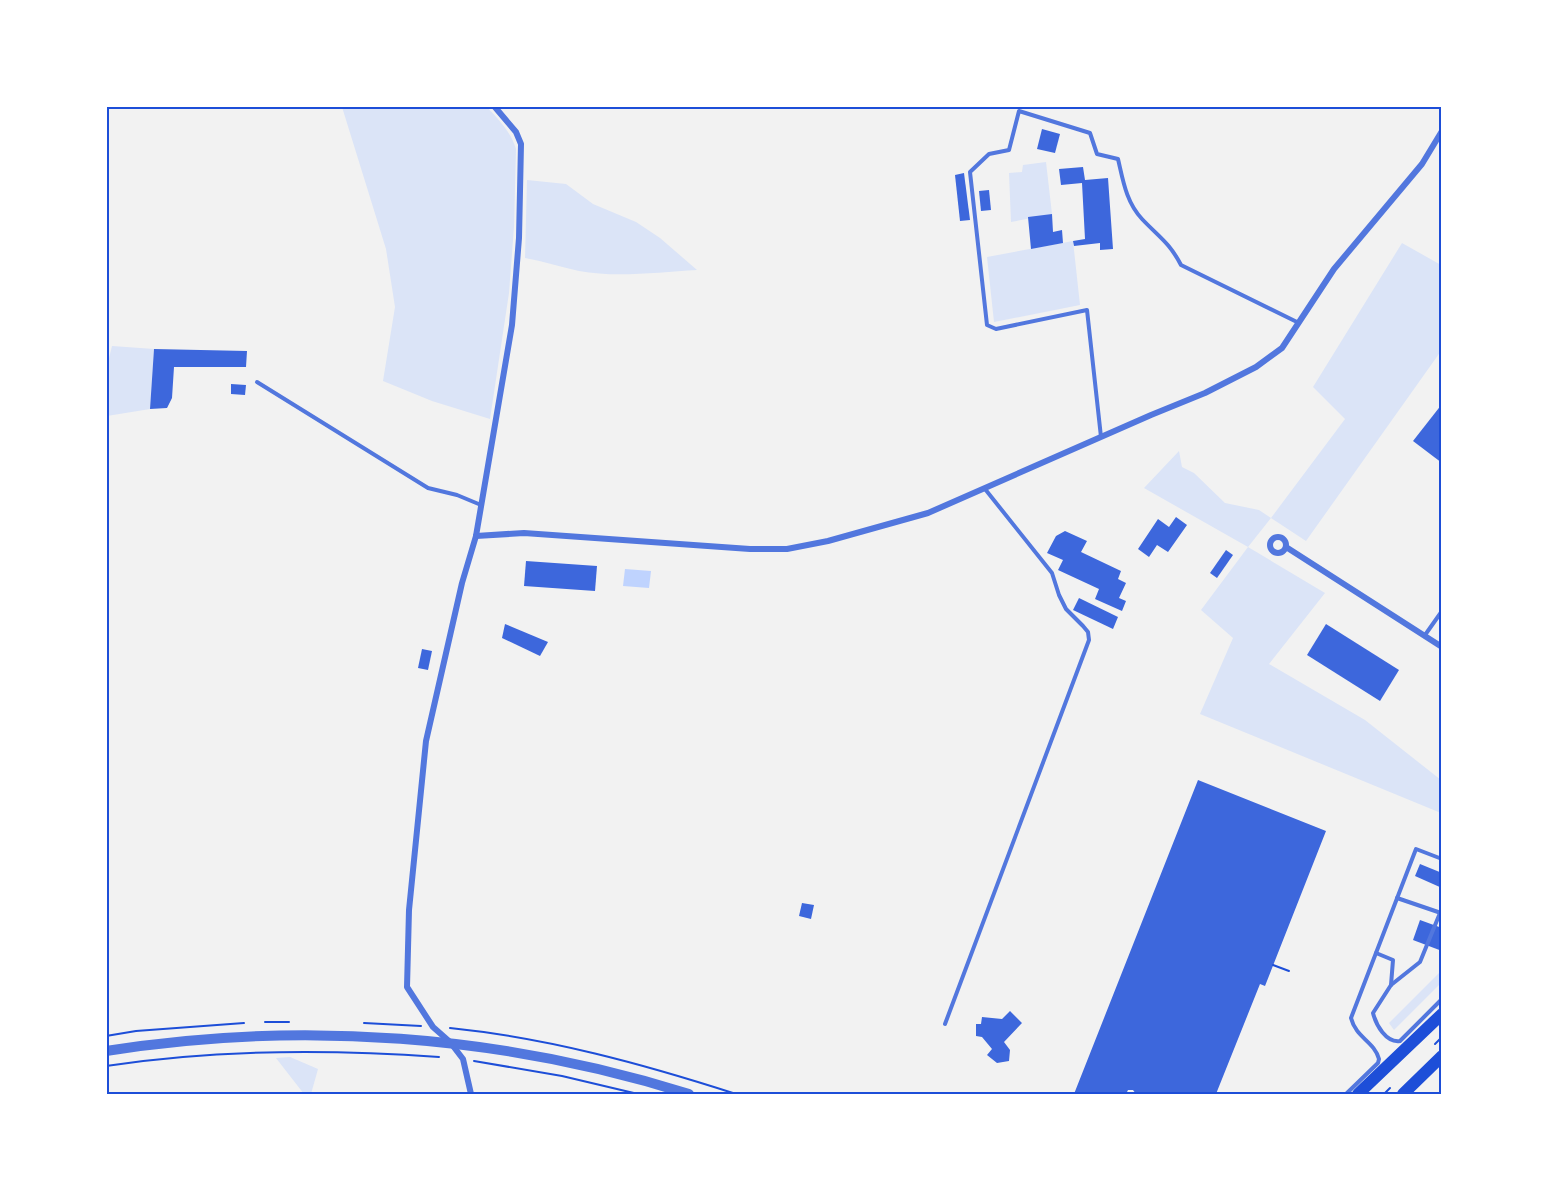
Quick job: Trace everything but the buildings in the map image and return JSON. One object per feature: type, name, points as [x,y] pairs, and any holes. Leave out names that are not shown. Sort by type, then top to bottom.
[{"type":"main road","points":[[1358,1095],[1442,1014]]},
{"type":"main road","points":[[1403,1095],[1442,1056]]},
{"type":"street","points":[[471,1095],[463,1059],[450,1042],[433,1027],[407,987],[409,910],[426,741],[462,583],[476,537],[512,325],[519,248],[522,158],[516,132],[494,106]]},
{"type":"street","points":[[476,537],[524,533],[750,549],[787,549],[828,541],[928,513],[1205,393],[1256,367],[1282,348],[1334,269],[1422,164],[1442,131]]},
{"type":"street","points":[[1286,547],[1442,646]]},
{"type":"street","points":[[106,1051],[181,1042],[276,1036],[450,1042],[565,1061],[632,1077],[689,1095]]},
{"type":"lane","points":[[1101,438],[1087,310],[996,329],[987,325],[970,172],[989,154],[1009,150],[1019,111],[1090,133],[1097,154],[1118,159],[1125,193],[1140,218],[1171,247],[1181,265],[1299,323]]},
{"type":"lane","points":[[257,382],[428,488],[457,495],[482,505]]},
{"type":"lane","points":[[945,1024],[1089,640],[1088,632],[1066,609],[1052,573],[985,488]]},
{"type":"lane","points":[[1425,634],[1442,611]]},
{"type":"lane","points":[[1346,1095],[1378,1063],[1379,1059],[1375,1049],[1353,1028],[1351,1018],[1416,849],[1442,859]]},
{"type":"lane","points":[[1397,898],[1441,913],[1420,962],[1391,985],[1373,1013],[1386,1037],[1395,1042],[1400,1041],[1442,999]]},
{"type":"lane","points":[[1376,953],[1393,960],[1391,985]]},
{"type":"path","points":[[1273,965],[1289,971]]},
{"type":"path","points":[[106,1066],[193,1056],[276,1051],[382,1053],[463,1059],[562,1076],[638,1095]]},
{"type":"shaded area","points":[[342,107],[487,107],[504,126],[514,143],[516,149],[514,227],[509,293],[490,419],[432,401],[383,381],[395,307],[386,249]]},
{"type":"shaded area","points":[[1046,162],[1052,214],[1011,222],[1009,173],[1022,172],[1023,165]]},
{"type":"shaded area","points":[[527,180],[566,184],[593,204],[636,222],[660,238],[697,270],[638,274],[593,273],[525,258]]},
{"type":"shaded area","points":[[1073,241],[1080,305],[994,322],[987,257]]},
{"type":"shaded area","points":[[1402,243],[1441,265],[1441,351],[1306,541],[1271,518],[1345,419],[1313,387]]},
{"type":"shaded area","points":[[112,346],[154,349],[150,409],[107,416],[107,366]]},
{"type":"shaded area","points":[[1179,451],[1182,467],[1194,473],[1225,503],[1259,510],[1271,518],[1248,547],[1144,488]]},
{"type":"shaded area","points":[[1248,547],[1325,593],[1269,664],[1365,720],[1441,780],[1441,813],[1200,714],[1233,638],[1201,610]]},
{"type":"shaded area","points":[[1441,971],[1441,983],[1394,1030],[1389,1023]]},
{"type":"shaded area","points":[[290,1057],[318,1069],[311,1094],[304,1094],[276,1058]]},
{"type":"water","points":[[625,569],[651,571],[649,588],[623,586]]}]
